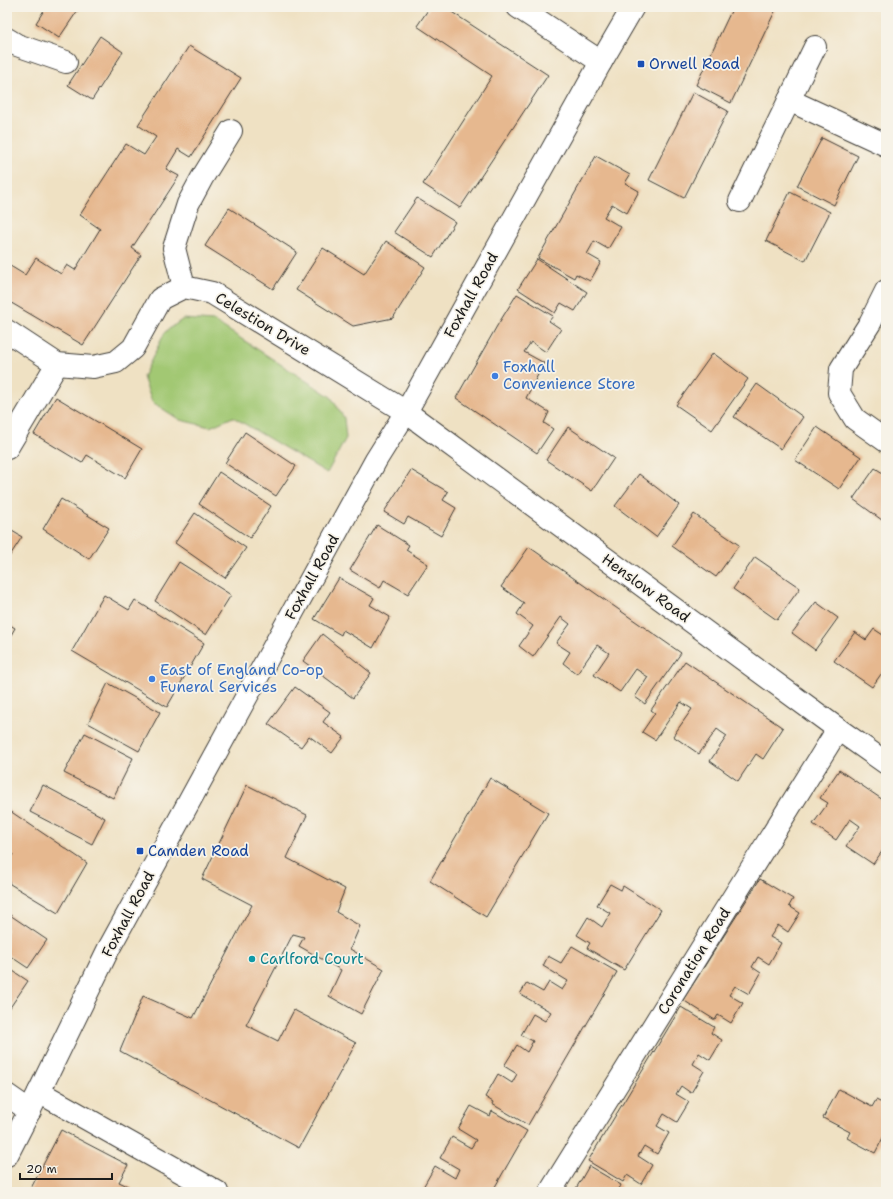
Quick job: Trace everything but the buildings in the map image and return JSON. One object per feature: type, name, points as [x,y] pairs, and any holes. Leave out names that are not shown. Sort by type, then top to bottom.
[{"type":"street","points":[[518,7],[601,62]]},
{"type":"street","name":"Foxhall Road","points":[[7,1155],[35,1101],[108,950],[376,460],[406,412],[633,7]]},
{"type":"street","points":[[7,39],[18,45],[66,62]]},
{"type":"street","points":[[740,201],[815,47]]},
{"type":"street","points":[[789,100],[886,144]]},
{"type":"street","points":[[7,331],[57,364],[92,367],[116,362],[133,348],[160,300],[184,287],[174,248],[188,204],[231,131]]},
{"type":"street","name":"Celestion Drive","points":[[184,287],[212,293],[406,412]]},
{"type":"street","points":[[886,291],[870,323],[840,369],[839,393],[855,419],[886,441]]},
{"type":"street","points":[[7,448],[57,364]]},
{"type":"street","name":"Henslow Road","points":[[406,412],[886,763]]},
{"type":"street","name":"Coronation Road","points":[[550,1192],[838,729]]},
{"type":"street","points":[[7,1095],[35,1101],[217,1192]]},
{"type":"green space","points":[[183,319],[214,321],[331,397],[344,418],[346,438],[327,473],[233,417],[210,427],[180,420],[152,402],[143,377],[165,332]]},
{"type":"place","name":"Orwell Road","points":[[641,64]]},
{"type":"place","name":"Foxhall Convenience Store","points":[[495,376]]},
{"type":"place","name":"East of England Co-op Funeral Services","points":[[152,679]]},
{"type":"place","name":"Camden Road","points":[[140,851]]},
{"type":"place","name":"Carlford Court","points":[[252,959]]}]
